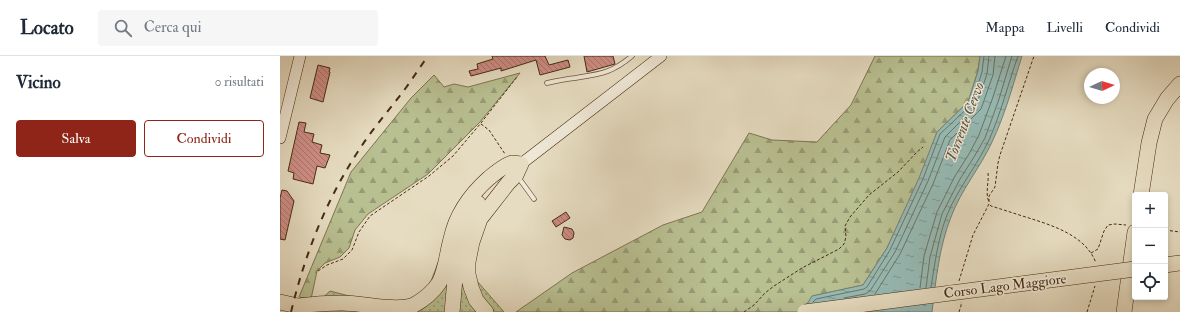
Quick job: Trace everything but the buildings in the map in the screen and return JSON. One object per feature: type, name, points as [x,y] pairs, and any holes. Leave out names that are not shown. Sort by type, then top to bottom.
[{"type":"highway","points":[[1141,192],[1148,143],[1155,119],[1167,99],[1180,84]]},
{"type":"highway","points":[[1148,192],[1156,141],[1162,123],[1169,109],[1180,97]]},
{"type":"highway","points":[[299,306],[342,303],[403,309],[422,300],[431,293],[439,283],[457,218],[467,203],[479,187],[495,173],[516,167]]},
{"type":"highway","points":[[452,312],[459,249],[471,214],[482,197],[495,183],[516,167]]},
{"type":"highway","points":[[486,312],[476,300],[471,288],[468,274],[468,262],[472,242],[480,219],[508,183],[516,167]]},
{"type":"highway","points":[[1124,312],[1132,228]]},
{"type":"highway","points":[[1168,265],[1180,263]]},
{"type":"highway","name":"Corso Lago Maggiore","points":[[805,312],[1132,269]]},
{"type":"highway","points":[[1131,312],[1133,300]]},
{"type":"highway","points":[[280,302],[324,312]]},
{"type":"main road","points":[[280,138],[300,56]]},
{"type":"main road","points":[[516,167],[660,56]]},
{"type":"lane","points":[[547,83],[598,75],[611,71],[632,56]]},
{"type":"lane","points":[[516,167],[534,199]]},
{"type":"path","points":[[960,286],[959,279],[973,235],[989,204],[989,196],[996,187],[1000,156],[1034,56]]},
{"type":"path","points":[[318,271],[326,265],[343,259],[352,250],[359,232],[370,216],[429,176],[453,156],[517,77]]},
{"type":"path","points":[[481,123],[489,130],[516,167]]},
{"type":"path","points":[[744,312],[754,305],[774,286],[802,268],[839,249],[844,244],[846,237],[845,226],[850,217],[869,195],[898,172],[923,147]]},
{"type":"path","points":[[988,173],[989,181],[986,197],[991,206],[1050,225],[1070,234],[1081,242],[1094,257],[1096,266]]},
{"type":"path","points":[[1090,253],[1098,248],[1108,225],[1115,224],[1132,228]]},
{"type":"path","points":[[1168,230],[1180,232]]},
{"type":"path","points":[[1087,312],[1095,288],[1095,281]]},
{"type":"path","points":[[959,312],[961,300]]},
{"type":"green space","points":[[875,56],[980,56],[978,71],[968,102],[937,132],[920,178],[887,248],[863,285],[813,296],[802,312],[516,312],[572,273],[663,225],[702,212],[749,133],[772,140],[817,142],[851,105]]},
{"type":"green space","points":[[520,73],[480,122],[428,174],[368,214],[355,230],[349,248],[340,257],[325,263],[317,271],[311,299],[299,297],[351,172],[411,98],[434,75],[444,87],[454,84],[468,87]]},
{"type":"green space","points":[[448,236],[477,281],[504,312],[324,312],[309,309],[330,291],[391,307],[420,295],[430,284]]},
{"type":"water","name":"Torrente Cervo","points":[[980,56],[1022,56],[997,132],[955,207],[947,228],[938,264],[932,312],[802,312],[812,296],[863,285],[887,248],[919,178],[937,132],[968,102],[978,71]]},
{"type":"railway","points":[[291,312],[310,248],[336,188],[364,142],[405,89],[428,56]]}]
